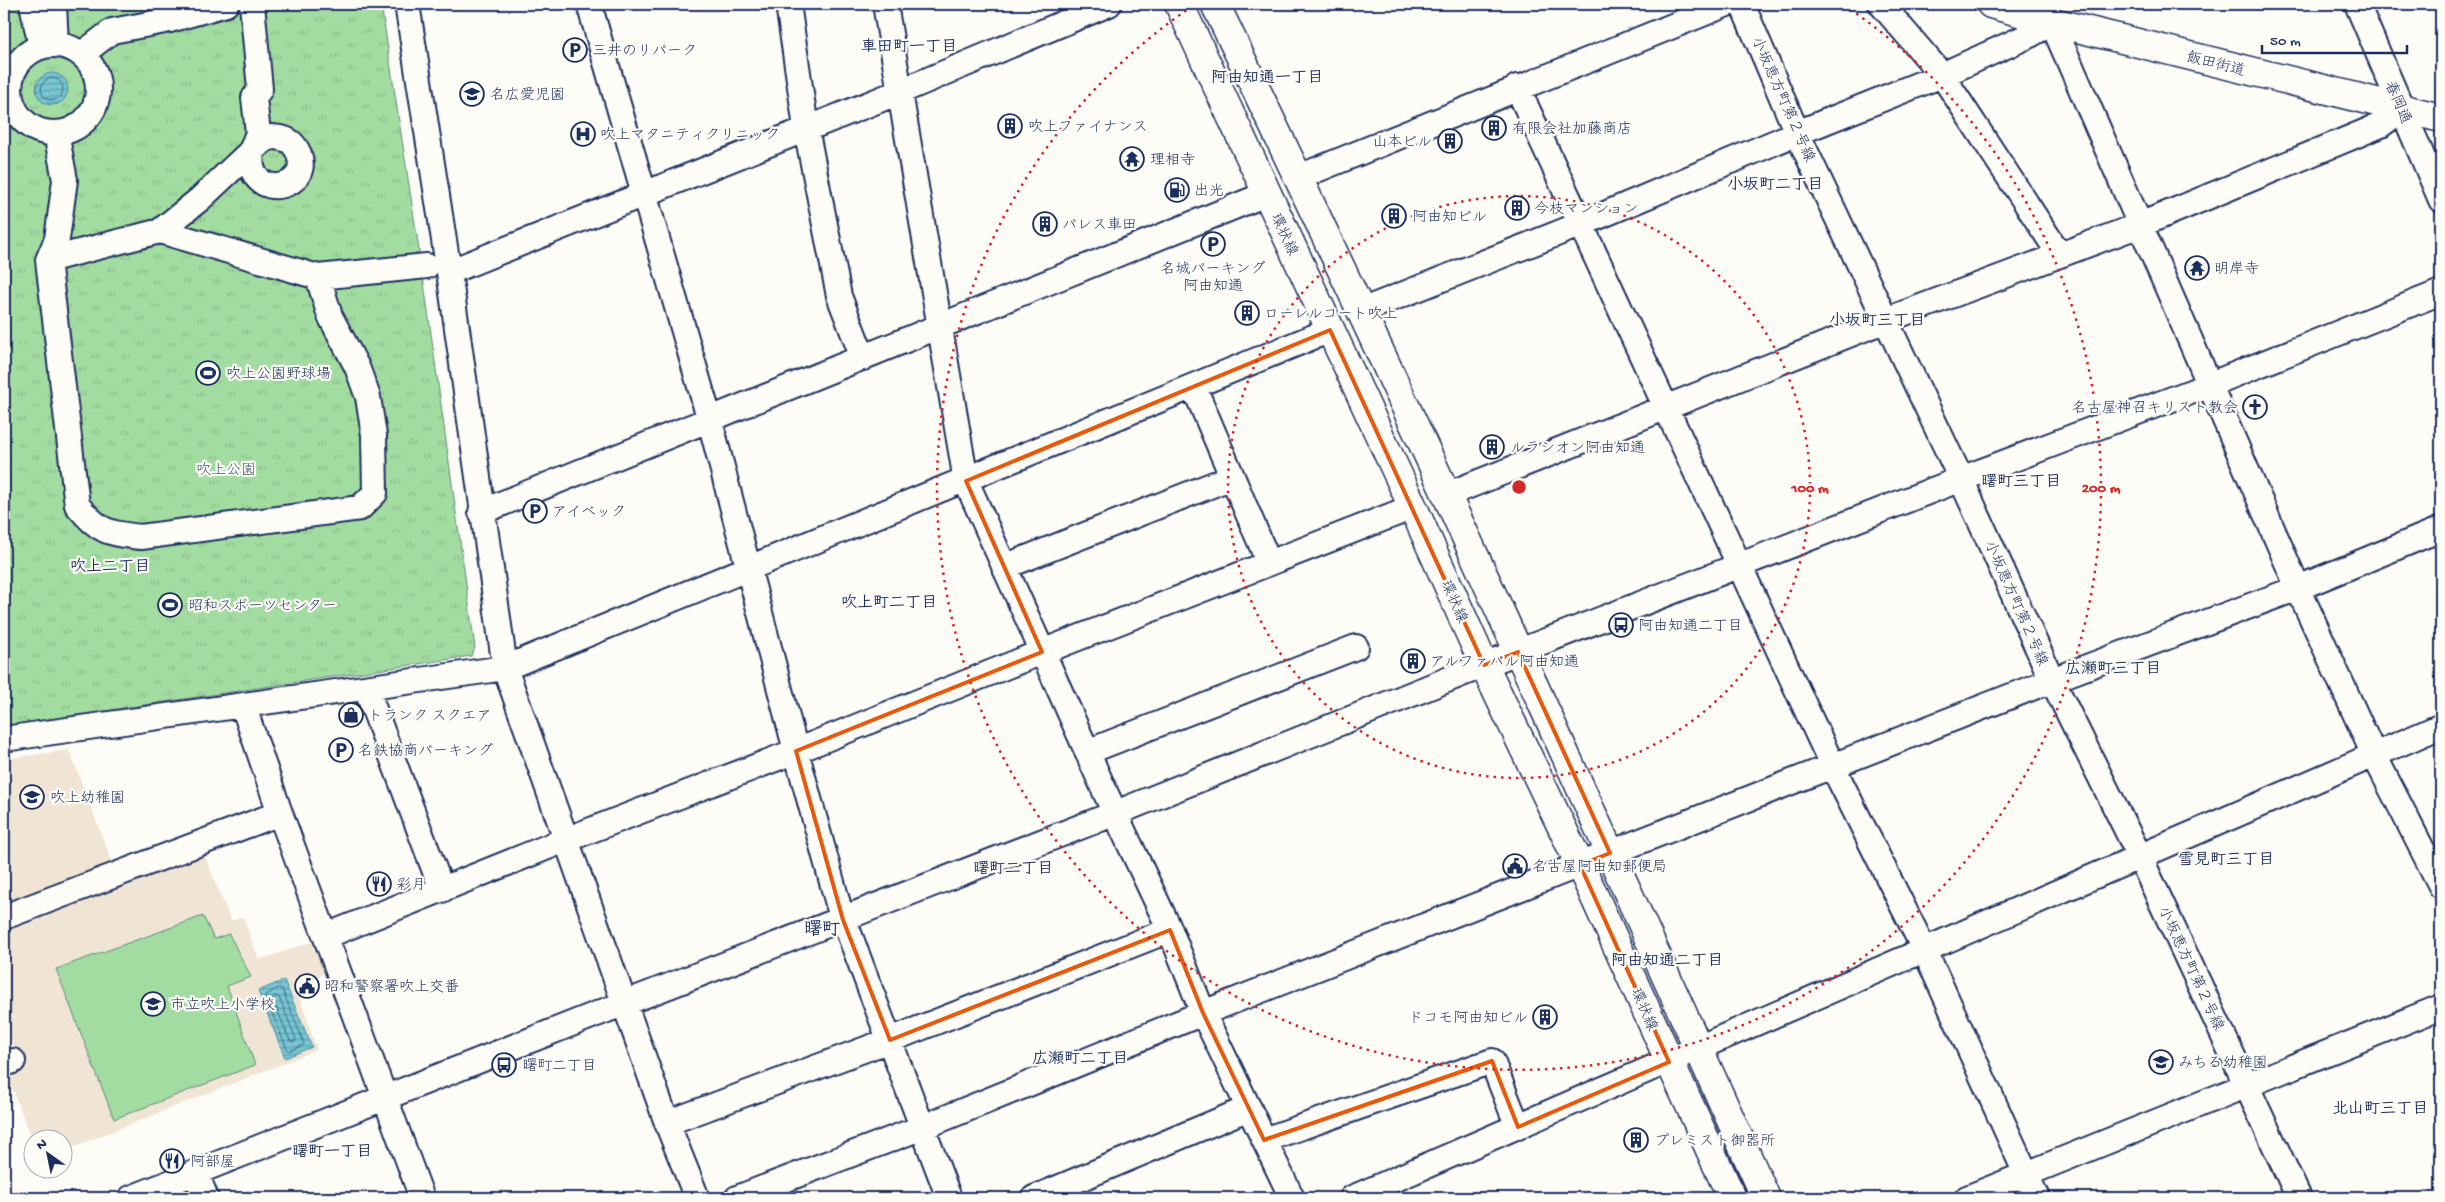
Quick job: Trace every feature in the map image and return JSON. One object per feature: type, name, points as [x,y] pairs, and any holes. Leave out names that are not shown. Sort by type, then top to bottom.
[{"type":"main road","name":"環状線","points":[[1179,4],[1266,194],[1414,507],[1484,666],[1580,865],[1732,1198]]},
{"type":"main road","points":[[1216,4],[1299,177],[1446,495],[1766,1198]]},
{"type":"main road","name":"飯田街道","points":[[1991,4],[2048,13],[2441,118]]},
{"type":"street","points":[[32,4],[48,46]]},
{"type":"street","points":[[48,46],[54,4]]},
{"type":"street","points":[[82,54],[112,31],[170,20],[226,4]]},
{"type":"street","points":[[48,260],[160,230],[200,200],[251,151],[258,133],[254,98],[260,89],[252,4]]},
{"type":"street","points":[[407,4],[438,269],[482,512],[505,668],[568,839],[668,1123],[697,1198]]},
{"type":"street","points":[[589,4],[710,421],[796,751],[844,920],[949,1198]]},
{"type":"street","points":[[788,4],[806,128],[839,296],[862,358]]},
{"type":"street","points":[[885,4],[966,481],[1087,752],[1170,930],[1203,1013],[1292,1198]]},
{"type":"street","points":[[160,230],[318,277],[438,269],[644,194],[899,92],[1109,4]]},
{"type":"street","points":[[1299,177],[1727,4]]},
{"type":"street","name":"小坂恵方町第２号線","points":[[1742,4],[1797,133],[1961,479],[2052,680],[2140,857],[2299,1198]]},
{"type":"street","points":[[1881,4],[1942,75],[2060,255]]},
{"type":"street","name":"春岡通","points":[[2357,4],[2441,200]]},
{"type":"street","points":[[1361,311],[1579,225],[1797,133],[1942,75],[2030,35],[2048,13],[2298,588],[2374,755],[2441,886]]},
{"type":"street","points":[[48,46],[70,48],[82,54],[95,74],[98,85],[96,102],[88,116],[80,124],[56,133],[40,131],[27,124],[16,113],[11,99],[9,68],[30,52],[48,46]]},
{"type":"street","points":[[1517,88],[1579,225],[1666,407],[1833,767],[1925,951],[2037,1198]]},
{"type":"street","points":[[1446,495],[1886,320],[2140,225],[2381,125],[2402,109]]},
{"type":"street","points":[[56,133],[66,180],[57,238],[48,260],[77,505],[93,524],[113,534],[141,537],[360,508],[375,493],[374,435],[368,396],[356,367],[330,316],[318,277]]},
{"type":"street","points":[[482,512],[940,328],[1266,194]]},
{"type":"street","points":[[131,1198],[625,1003],[844,920],[1116,813],[1518,652],[1961,479],[2209,385],[2441,292]]},
{"type":"street","points":[[4,739],[505,668],[749,570],[1330,330]]},
{"type":"street","points":[[1194,387],[1269,563]]},
{"type":"street","points":[[1004,567],[1232,478]]},
{"type":"street","points":[[326,936],[1042,652],[1414,507]]},
{"type":"street","points":[[737,1198],[2052,680],[2298,588],[2441,529]]},
{"type":"street","points":[[1087,752],[1356,647]]},
{"type":"street","points":[[366,688],[442,890]]},
{"type":"street","points":[[243,705],[280,813],[422,1198]]},
{"type":"street","points":[[1352,1198],[2441,726]]},
{"type":"street","points":[[4,917],[280,813]]},
{"type":"street","points":[[668,1123],[890,1040],[1170,930]]},
{"type":"street","points":[[1967,1198],[2247,1087],[2441,1007]]},
{"type":"street","points":[[1264,1140],[1492,1061],[1518,1127]]},
{"type":"street","points":[[1034,1198],[1249,1108]]},
{"type":"street","points":[[196,1172],[206,1198]]},
{"type":"highlighted area","points":[[1330,330],[1484,665],[1518,652],[1610,853],[1580,865],[1669,1062],[1518,1127],[1492,1061],[1264,1140],[1203,1013],[1170,930],[890,1040],[843,920],[796,751],[1042,652],[966,481]]},
{"type":"shaded area","points":[[69,750],[113,864],[4,903],[4,759]]},
{"type":"shaded area","name":"市立吹上小学校","points":[[203,852],[231,921],[243,917],[259,960],[317,940],[330,971],[296,985],[317,1050],[72,1147],[72,1130],[28,1130],[4,1068],[20,1061],[4,1022],[4,928]]},
{"type":"green space","name":"吹上公園","points":[[4,4],[381,4],[422,269],[475,648],[471,656],[4,726]]},
{"type":"green space","points":[[203,916],[214,939],[229,934],[251,977],[227,986],[255,1065],[114,1119],[56,969]]},
{"type":"water","points":[[52,73],[58,74],[63,78],[67,83],[67,95],[63,100],[58,104],[52,105],[46,104],[41,100],[37,95],[36,89],[37,83],[41,78],[46,74]]},
{"type":"water","points":[[284,980],[312,1047],[285,1058],[258,991]]},
{"type":"place","name":"三井のリパーク","points":[[575,50]]},
{"type":"place","name":"名広愛児園","points":[[472,94]]},
{"type":"place","name":"吹上ファイナンス","points":[[1010,126]]},
{"type":"place","name":"有限会社加藤商店","points":[[1494,128]]},
{"type":"place","name":"吹上マタニティクリニック","points":[[583,134]]},
{"type":"place","name":"山本ビル","points":[[1450,141]]},
{"type":"place","name":"理相寺","points":[[1132,159]]},
{"type":"place","name":"出光","points":[[1177,190]]},
{"type":"place","name":"今枝マンション","points":[[1517,208]]},
{"type":"place","name":"阿由知ビル","points":[[1394,216]]},
{"type":"place","name":"パレス車田","points":[[1045,224]]},
{"type":"place","name":"名城パーキング 阿由知通","points":[[1213,244]]},
{"type":"place","name":"明岸寺","points":[[2197,268]]},
{"type":"place","name":"ローレルコート吹上","points":[[1247,313]]},
{"type":"place","name":"吹上公園野球場","points":[[208,373]]},
{"type":"place","name":"名古屋神召キリスト教会","points":[[2255,407]]},
{"type":"place","name":"ルラシオン阿由知通","points":[[1492,447]]},
{"type":"place","name":"アイベック","points":[[535,511]]},
{"type":"place","name":"昭和スポーツセンター","points":[[170,605]]},
{"type":"place","name":"阿由知通二丁目","points":[[1621,625]]},
{"type":"place","name":"アルファパル阿由知通","points":[[1413,661]]},
{"type":"place","name":"トランク スクエア","points":[[351,715]]},
{"type":"place","name":"名鉄協商パーキング","points":[[341,750]]},
{"type":"place","name":"吹上幼稚園","points":[[32,797]]},
{"type":"place","name":"名古屋阿由知郵便局","points":[[1515,866]]},
{"type":"place","name":"彩月","points":[[379,884]]},
{"type":"place","name":"昭和警察署吹上交番","points":[[307,986]]},
{"type":"place","name":"市立吹上小学校","points":[[153,1004]]},
{"type":"place","name":"ドコモ阿由知ビル","points":[[1545,1017]]},
{"type":"place","name":"みちる幼稚園","points":[[2161,1062]]},
{"type":"place","name":"曙町二丁目","points":[[504,1065]]},
{"type":"place","name":"プレミスト御器所","points":[[1636,1140]]},
{"type":"place","name":"阿部屋","points":[[172,1161]]},
{"type":"district","name":"車田町一丁目","points":[[909,45]]},
{"type":"district","name":"阿由知通一丁目","points":[[1267,76]]},
{"type":"district","name":"小坂町二丁目","points":[[1775,183]]},
{"type":"district","name":"小坂町三丁目","points":[[1877,319]]},
{"type":"district","name":"曙町三丁目","points":[[2021,480]]},
{"type":"district","name":"吹上二丁目","points":[[110,565]]},
{"type":"district","name":"吹上町二丁目","points":[[889,601]]},
{"type":"district","name":"広瀬町三丁目","points":[[2113,667]]},
{"type":"district","name":"雪見町三丁目","points":[[2226,858]]},
{"type":"district","name":"曙町二丁目","points":[[1013,867]]},
{"type":"district","name":"曙町","points":[[822,928]]},
{"type":"district","name":"阿由知通二丁目","points":[[1667,959]]},
{"type":"district","name":"広瀬町二丁目","points":[[1080,1057]]},
{"type":"district","name":"北山町三丁目","points":[[2380,1107]]},
{"type":"district","name":"曙町一丁目","points":[[332,1150]]}]
